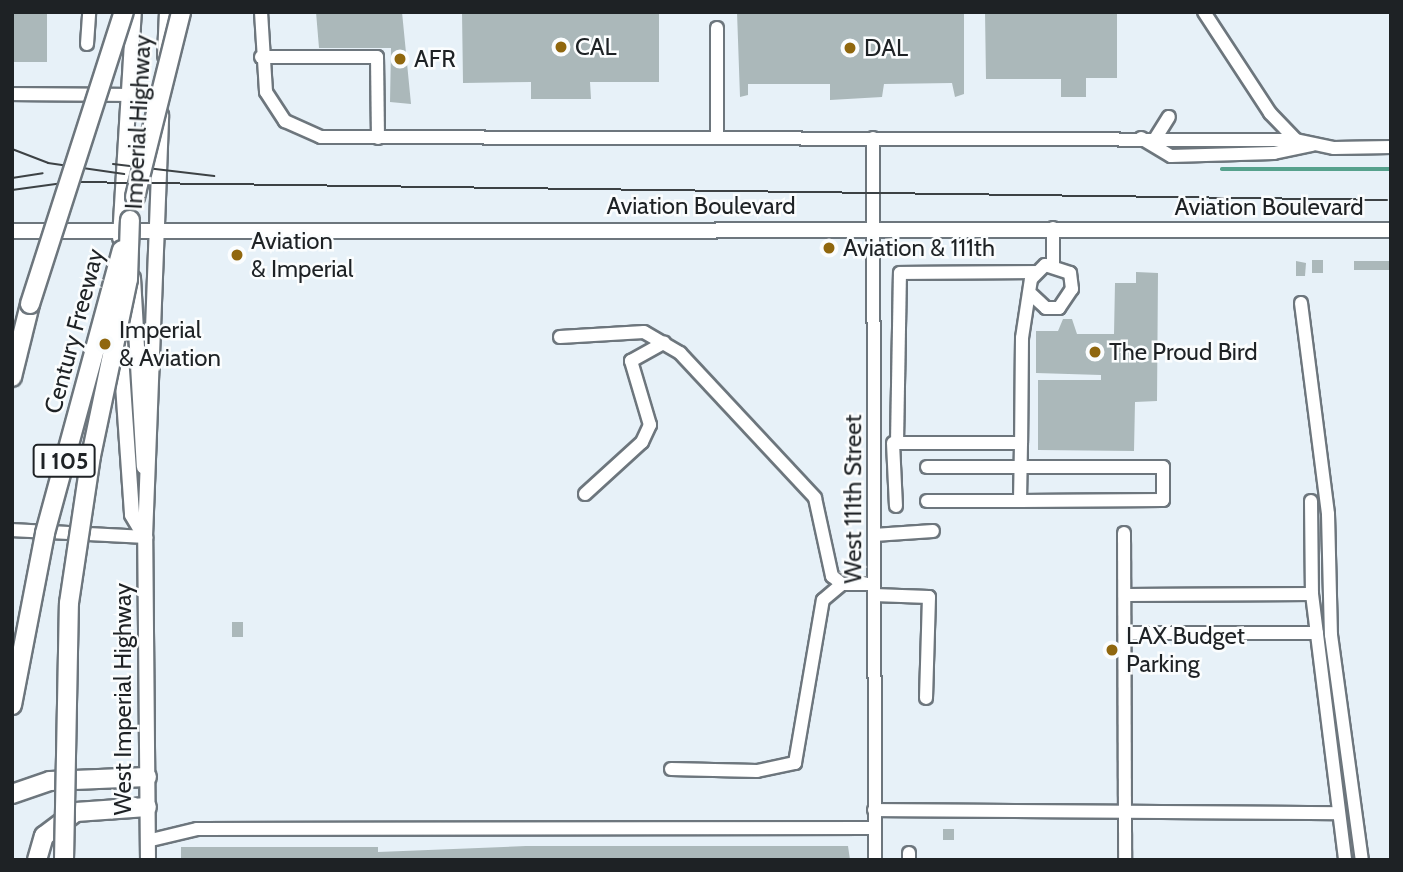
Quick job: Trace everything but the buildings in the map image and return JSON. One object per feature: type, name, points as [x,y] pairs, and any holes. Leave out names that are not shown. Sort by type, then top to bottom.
[{"type":"highway","name":"Century Freeway","points":[[12,377],[30,304],[124,12]]},
{"type":"highway","name":"Century Freeway","points":[[12,705],[45,533],[181,12]]},
{"type":"highway","points":[[64,860],[69,603],[91,456],[128,279],[125,225]]},
{"type":"highway","points":[[12,348],[30,304]]},
{"type":"highway","points":[[12,794],[50,781],[147,777]]},
{"type":"highway","points":[[37,860],[44,836],[76,812],[147,807]]},
{"type":"main road","name":"Imperial Highway","points":[[125,225],[134,12]]},
{"type":"main road","name":"Imperial Highway","points":[[154,234],[167,12]]},
{"type":"main road","name":"Aviation Boulevard","points":[[12,231],[125,225],[154,234],[873,228],[1391,230]]},
{"type":"main road","name":"West Imperial Highway","points":[[125,225],[128,471],[132,515],[145,537]]},
{"type":"main road","points":[[125,225],[131,246],[141,459],[150,483]]},
{"type":"main road","name":"West Imperial Highway","points":[[148,860],[145,537],[150,483],[154,234]]},
{"type":"street","points":[[87,44],[89,12]]},
{"type":"street","points":[[261,12],[261,57],[266,92],[285,121],[321,137],[1296,139],[1312,145]]},
{"type":"street","points":[[1204,12],[1270,113],[1296,139]]},
{"type":"street","points":[[717,28],[717,138]]},
{"type":"street","points":[[261,57],[377,57],[378,138]]},
{"type":"street","points":[[12,94],[130,95]]},
{"type":"street","points":[[1155,139],[1169,117]]},
{"type":"street","name":"West 111th Street","points":[[873,138],[875,860]]},
{"type":"street","points":[[1140,138],[1171,156],[1274,153],[1312,145],[1391,147]]},
{"type":"street","points":[[1052,265],[1053,228]]},
{"type":"street","points":[[896,506],[900,273],[1035,272],[1052,265]]},
{"type":"street","points":[[1032,295],[1046,308],[1063,306],[1072,281],[1052,265]]},
{"type":"street","points":[[1020,501],[1022,338],[1035,272]]},
{"type":"street","points":[[1301,303],[1328,514],[1331,635],[1362,860]]},
{"type":"street","points":[[559,337],[644,332],[680,353],[815,498],[832,576],[842,584],[929,597],[926,698]]},
{"type":"street","points":[[585,494],[642,442],[650,425],[631,361],[663,343]]},
{"type":"street","points":[[874,442],[1021,443]]},
{"type":"street","points":[[927,467],[1163,467],[1163,500],[927,501]]},
{"type":"street","points":[[1311,500],[1312,594],[1345,860]]},
{"type":"street","points":[[12,530],[145,537]]},
{"type":"street","points":[[874,535],[933,531]]},
{"type":"street","points":[[1124,533],[1125,860]]},
{"type":"street","points":[[671,769],[757,771],[795,763],[823,600],[842,584]]},
{"type":"street","points":[[1125,595],[1312,594]]},
{"type":"street","points":[[1125,633],[1317,633]]},
{"type":"street","points":[[874,810],[1339,813]]},
{"type":"street","points":[[147,841],[197,829],[875,828]]},
{"type":"waterway","points":[[1222,169],[1391,169]]},
{"type":"tram line","points":[[12,149],[48,163],[124,174]]},
{"type":"tram line","points":[[113,164],[214,176]]},
{"type":"tram line","points":[[12,178],[43,173]]},
{"type":"tram line","points":[[12,190],[70,182],[1387,200]]},
{"type":"place","name":"CAL","points":[[561,47]]},
{"type":"place","name":"DAL","points":[[850,48]]},
{"type":"place","name":"AFR","points":[[400,59]]},
{"type":"place","name":"Aviation & 111th","points":[[829,248]]},
{"type":"place","name":"Aviation & Imperial","points":[[237,255]]},
{"type":"place","name":"Imperial & Aviation","points":[[105,344]]},
{"type":"place","name":"The Proud Bird","points":[[1095,352]]},
{"type":"place","name":"LAX Budget Parking","points":[[1112,650]]}]
